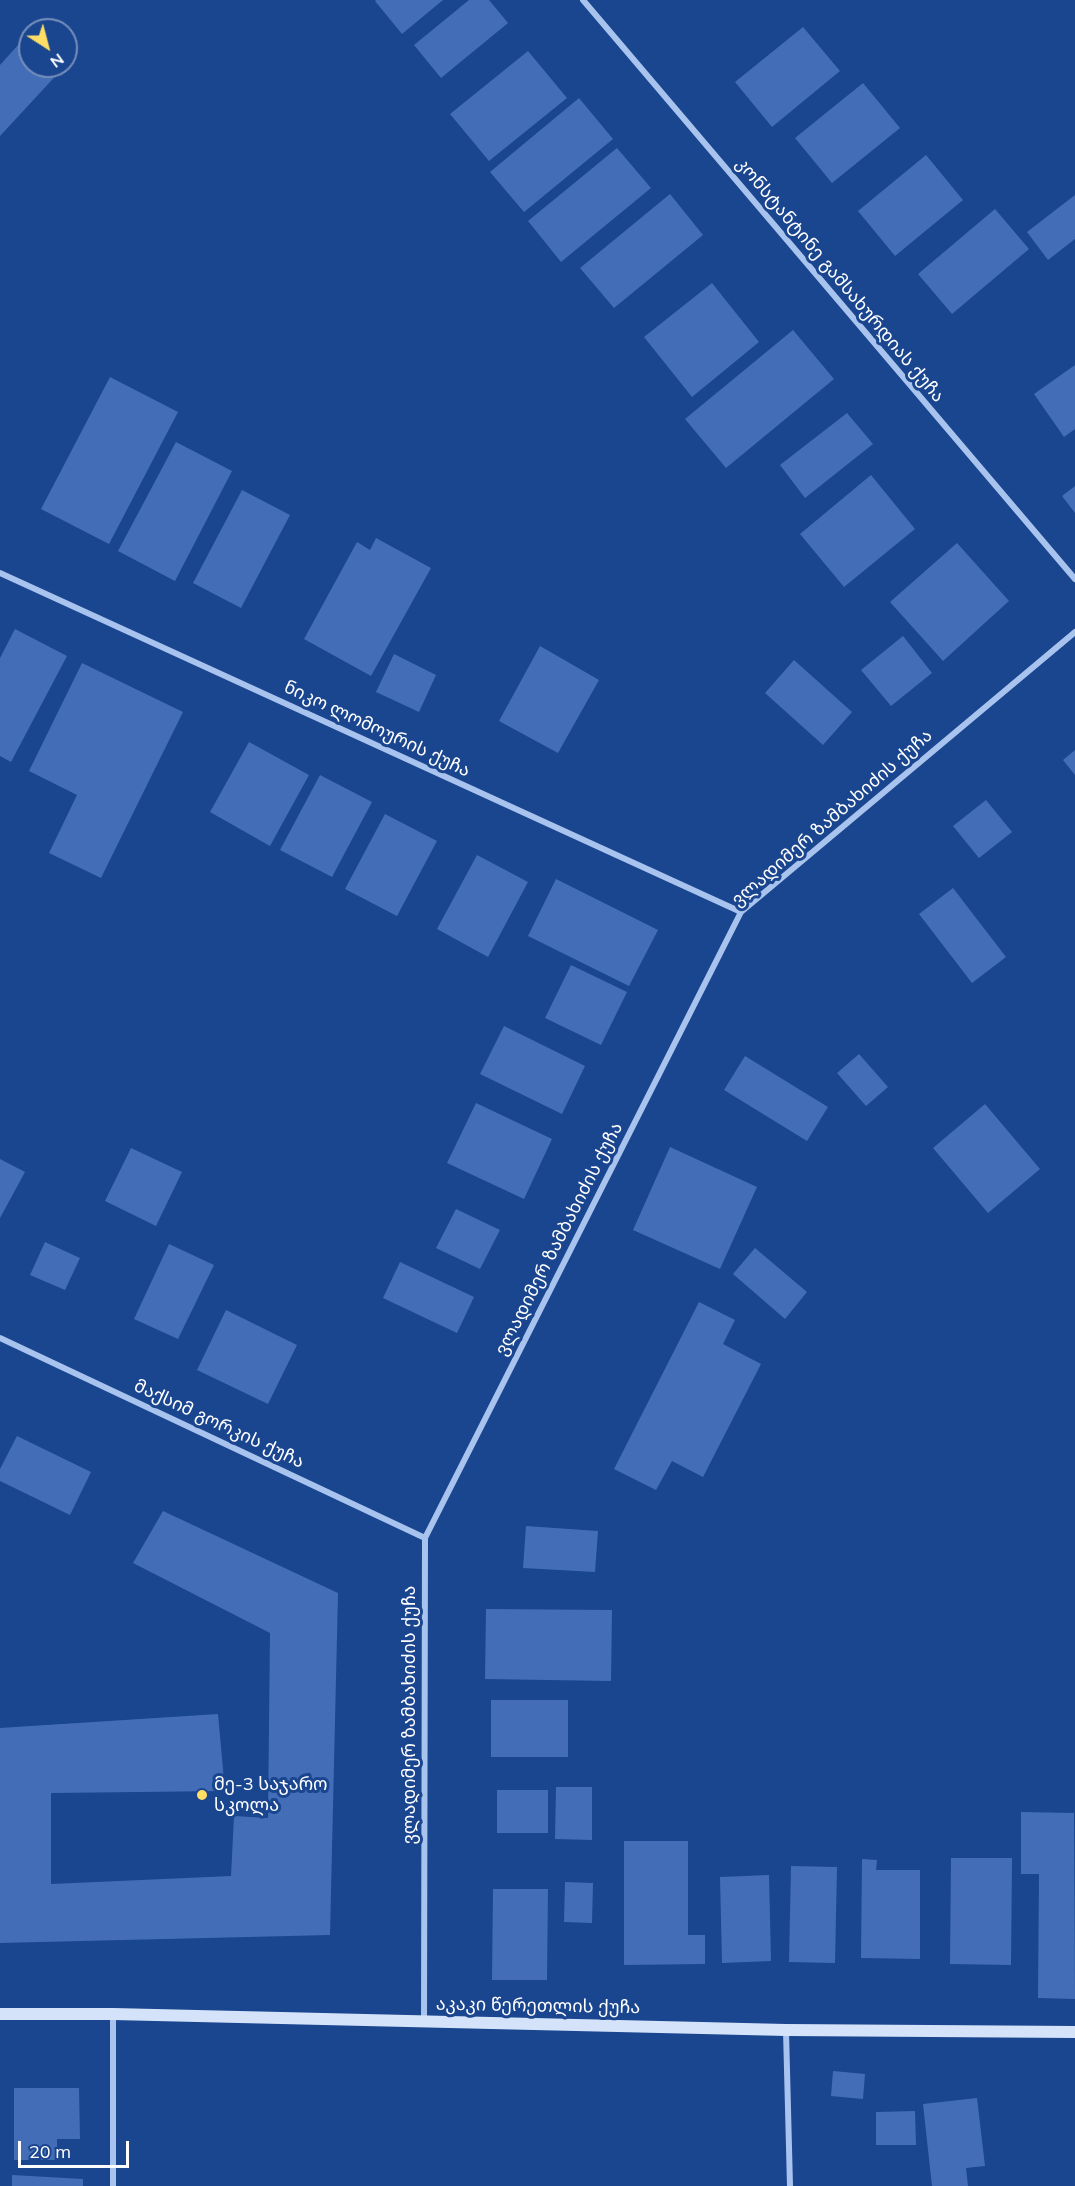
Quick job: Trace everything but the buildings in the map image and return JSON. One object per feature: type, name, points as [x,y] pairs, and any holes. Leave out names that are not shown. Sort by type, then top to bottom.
[{"type":"main road","name":"აკაკი წერეთლის ქუჩა","points":[[0,2013],[786,2030],[1075,2032]]},
{"type":"street","name":"კონსტანტინე გამსახურდიას ქუჩა","points":[[583,0],[1075,579]]},
{"type":"street","name":"ნიკო ლომოურის ქუჩა","points":[[0,573],[741,912]]},
{"type":"street","name":"ვლადიმერ ზამბახიძის ქუჩა","points":[[424,2021],[425,1538],[741,912],[1075,632]]},
{"type":"street","name":"მაქსიმ გორკის ქუჩა","points":[[0,1338],[425,1538]]},
{"type":"street","points":[[113,2014],[113,2186]]},
{"type":"street","points":[[786,2030],[790,2186]]},
{"type":"place","name":"მე-3 საჯარო სკოლა","points":[[202,1795]]}]
